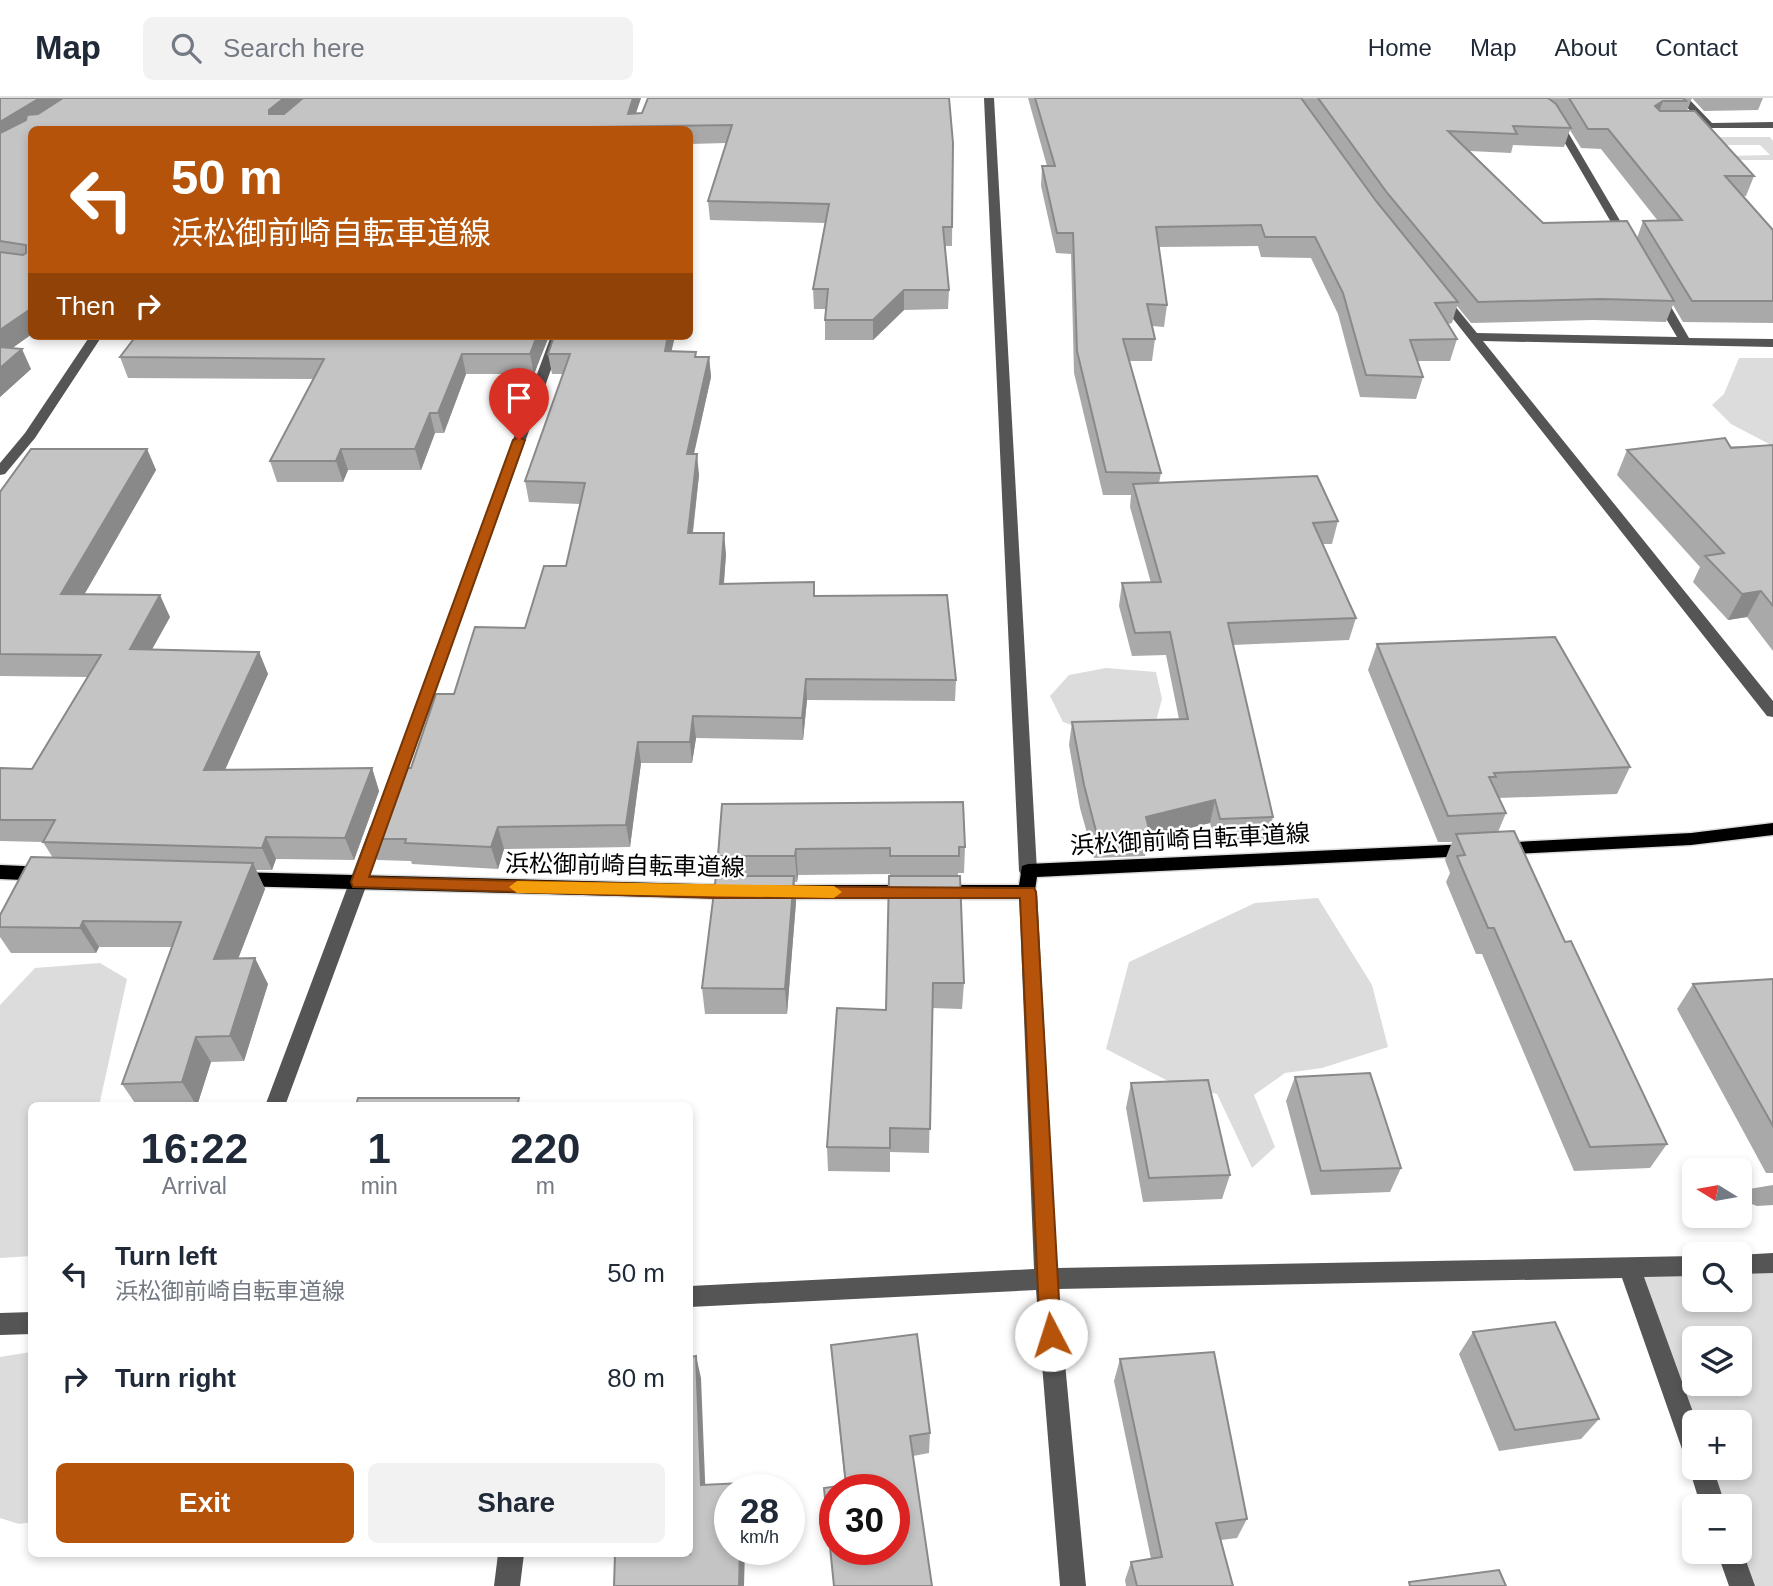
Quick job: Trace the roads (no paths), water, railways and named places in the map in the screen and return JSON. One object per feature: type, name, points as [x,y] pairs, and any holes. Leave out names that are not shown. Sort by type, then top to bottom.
[{"type":"main road","name":"浜松御前崎自転車道線","points":[[1028,871],[1691,839],[1773,829]]},
{"type":"main road","points":[[1028,871],[1028,892]]},
{"type":"main road","points":[[0,873],[69,874]]},
{"type":"main road","name":"浜松御前崎自転車道線","points":[[221,878],[717,892],[1028,892]]},
{"type":"street","points":[[989,98],[1028,871]]},
{"type":"street","points":[[1523,98],[1556,119],[1631,248]]},
{"type":"street","points":[[1683,98],[1710,126]]},
{"type":"street","points":[[1670,126],[1773,125]]},
{"type":"street","points":[[1651,283],[1685,341]]},
{"type":"street","points":[[1434,288],[1773,712]]},
{"type":"street","points":[[1475,337],[1773,343]]},
{"type":"street","points":[[0,471],[30,435],[93,340]]},
{"type":"street","points":[[276,1102],[556,340]]},
{"type":"street","points":[[1028,892],[1046,1279],[1073,1586]]},
{"type":"street","points":[[1752,1264],[1773,1263]]},
{"type":"street","points":[[693,1297],[1046,1279],[1682,1267]]},
{"type":"street","points":[[1630,1269],[1682,1415]]},
{"type":"street","points":[[0,1324],[28,1323]]},
{"type":"street","points":[[507,1586],[511,1557]]},
{"type":"street","points":[[1734,1564],[1742,1586]]},
{"type":"waterway","points":[[1757,1196],[1773,1195]]}]
